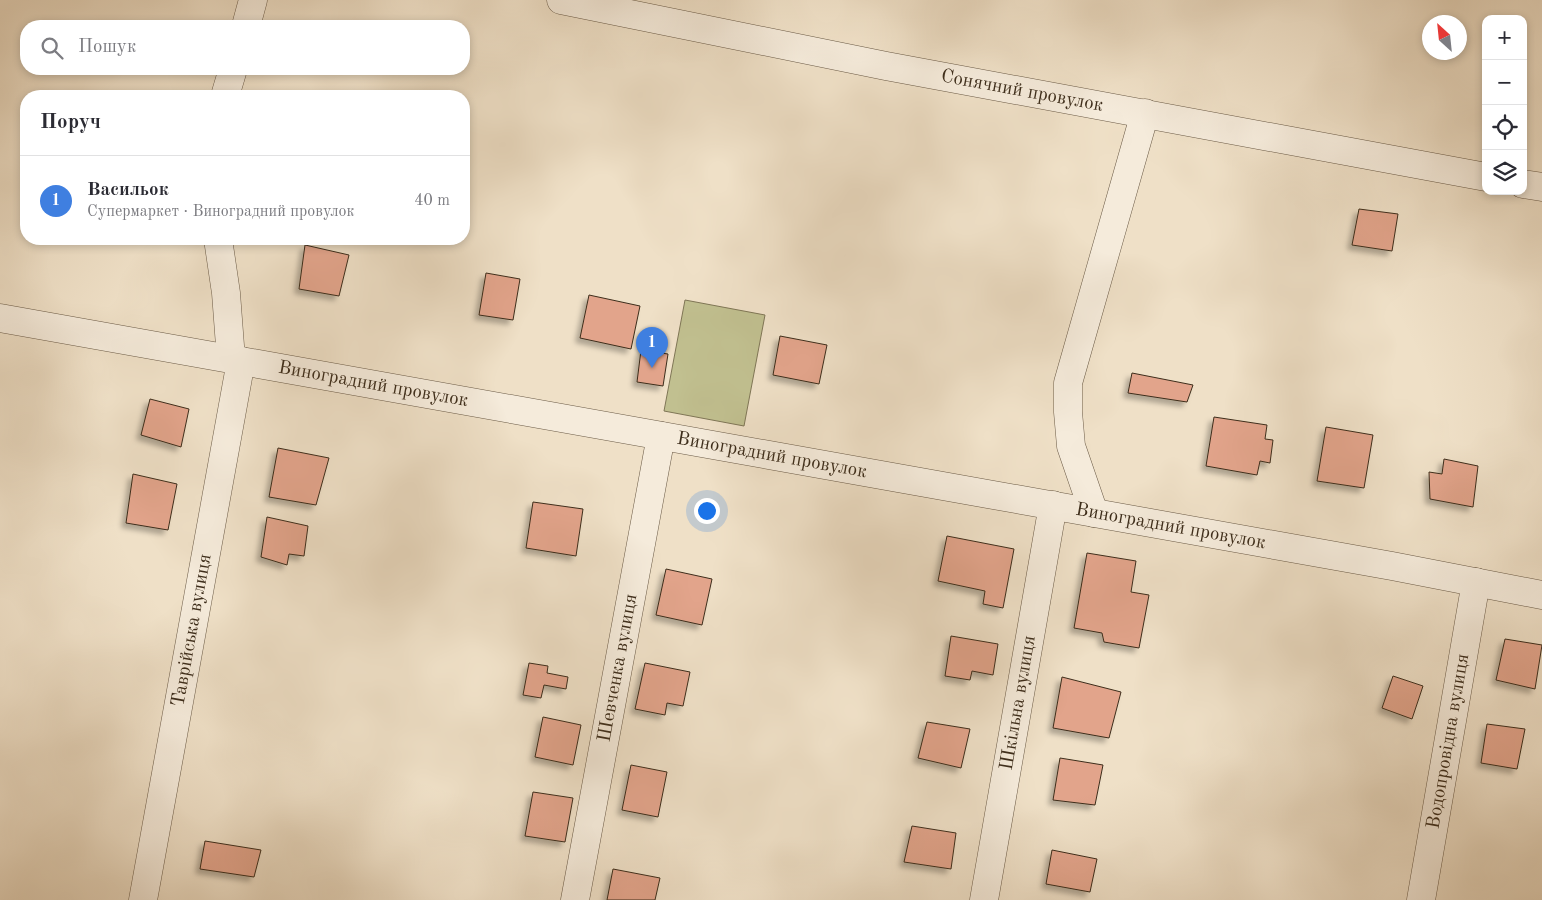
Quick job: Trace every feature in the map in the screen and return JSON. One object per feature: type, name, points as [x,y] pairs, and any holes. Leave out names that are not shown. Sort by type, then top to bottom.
[{"type":"street","points":[[248,20],[253,0]]},
{"type":"street","name":"Сонячний провулок","points":[[561,0],[886,66],[1482,176]]},
{"type":"street","points":[[227,90],[231,75]]},
{"type":"street","points":[[1094,513],[1071,446],[1068,382],[1145,113]]},
{"type":"street","points":[[1527,185],[1542,187]]},
{"type":"street","name":"Таврійська вулиця","points":[[144,900],[236,360],[219,245]]},
{"type":"street","name":"Виноградний провулок","points":[[0,318],[1094,513],[1476,582],[1542,596]]},
{"type":"street","name":"Шевченка вулиця","points":[[575,900],[661,436]]},
{"type":"street","name":"Шкільна вулиця","points":[[984,900],[1053,506]]},
{"type":"street","name":"Водопровідна вулиця","points":[[1421,900],[1476,582]]},
{"type":"shaded area","points":[[685,300],[765,315],[744,426],[664,411]]},
{"type":"building","points":[[1359,209],[1398,214],[1392,251],[1352,245]]},
{"type":"building","points":[[305,245],[349,255],[339,296],[299,289]]},
{"type":"building","points":[[486,273],[520,279],[513,320],[479,315]]},
{"type":"building","points":[[589,295],[640,306],[631,349],[580,338]]},
{"type":"building","points":[[780,336],[827,345],[819,384],[773,375]]},
{"type":"building","points":[[641,350],[668,354],[663,386],[637,382]]},
{"type":"building","points":[[1132,373],[1193,385],[1187,402],[1128,393]]},
{"type":"building","points":[[150,399],[189,409],[181,447],[141,435]]},
{"type":"building","points":[[1214,417],[1267,425],[1265,439],[1273,440],[1270,463],[1260,461],[1257,475],[1206,466]]},
{"type":"building","points":[[1326,427],[1373,435],[1364,488],[1317,481]]},
{"type":"building","points":[[278,448],[329,458],[316,505],[269,497]]},
{"type":"building","points":[[1444,459],[1478,466],[1473,507],[1430,499],[1429,472],[1442,474]]},
{"type":"building","points":[[133,474],[177,484],[168,530],[126,523]]},
{"type":"building","points":[[533,502],[583,509],[576,556],[526,548]]},
{"type":"building","points":[[267,517],[308,526],[304,556],[289,554],[287,565],[261,557]]},
{"type":"building","points":[[947,536],[1014,549],[1003,608],[983,604],[985,591],[938,581]]},
{"type":"building","points":[[1087,553],[1136,561],[1131,592],[1149,595],[1139,648],[1104,642],[1102,633],[1074,628]]},
{"type":"building","points":[[666,569],[712,579],[702,625],[656,615]]},
{"type":"building","points":[[951,636],[998,644],[993,675],[972,671],[970,680],[945,676]]},
{"type":"building","points":[[1505,639],[1542,645],[1535,689],[1496,680]]},
{"type":"building","points":[[529,663],[548,666],[547,673],[568,677],[566,689],[544,685],[541,698],[523,695]]},
{"type":"building","points":[[645,663],[690,672],[683,706],[667,703],[665,715],[635,709]]},
{"type":"building","points":[[1393,676],[1423,686],[1412,719],[1382,708]]},
{"type":"building","points":[[1062,677],[1121,692],[1109,738],[1053,728]]},
{"type":"building","points":[[543,717],[581,725],[573,765],[535,757]]},
{"type":"building","points":[[927,722],[970,729],[961,768],[918,758]]},
{"type":"building","points":[[1487,724],[1525,729],[1517,769],[1481,763]]},
{"type":"building","points":[[1060,758],[1103,765],[1095,805],[1053,800]]},
{"type":"building","points":[[631,765],[667,772],[658,817],[622,810]]},
{"type":"building","points":[[533,792],[573,798],[565,842],[525,836]]},
{"type":"building","points":[[912,826],[956,833],[951,869],[904,862]]},
{"type":"building","points":[[205,841],[261,850],[254,877],[200,869]]},
{"type":"building","points":[[1052,850],[1097,859],[1090,892],[1046,884]]},
{"type":"building","points":[[613,869],[660,878],[655,900],[607,900]]},
{"type":"place","name":"Васильок","points":[[652,368]]}]
